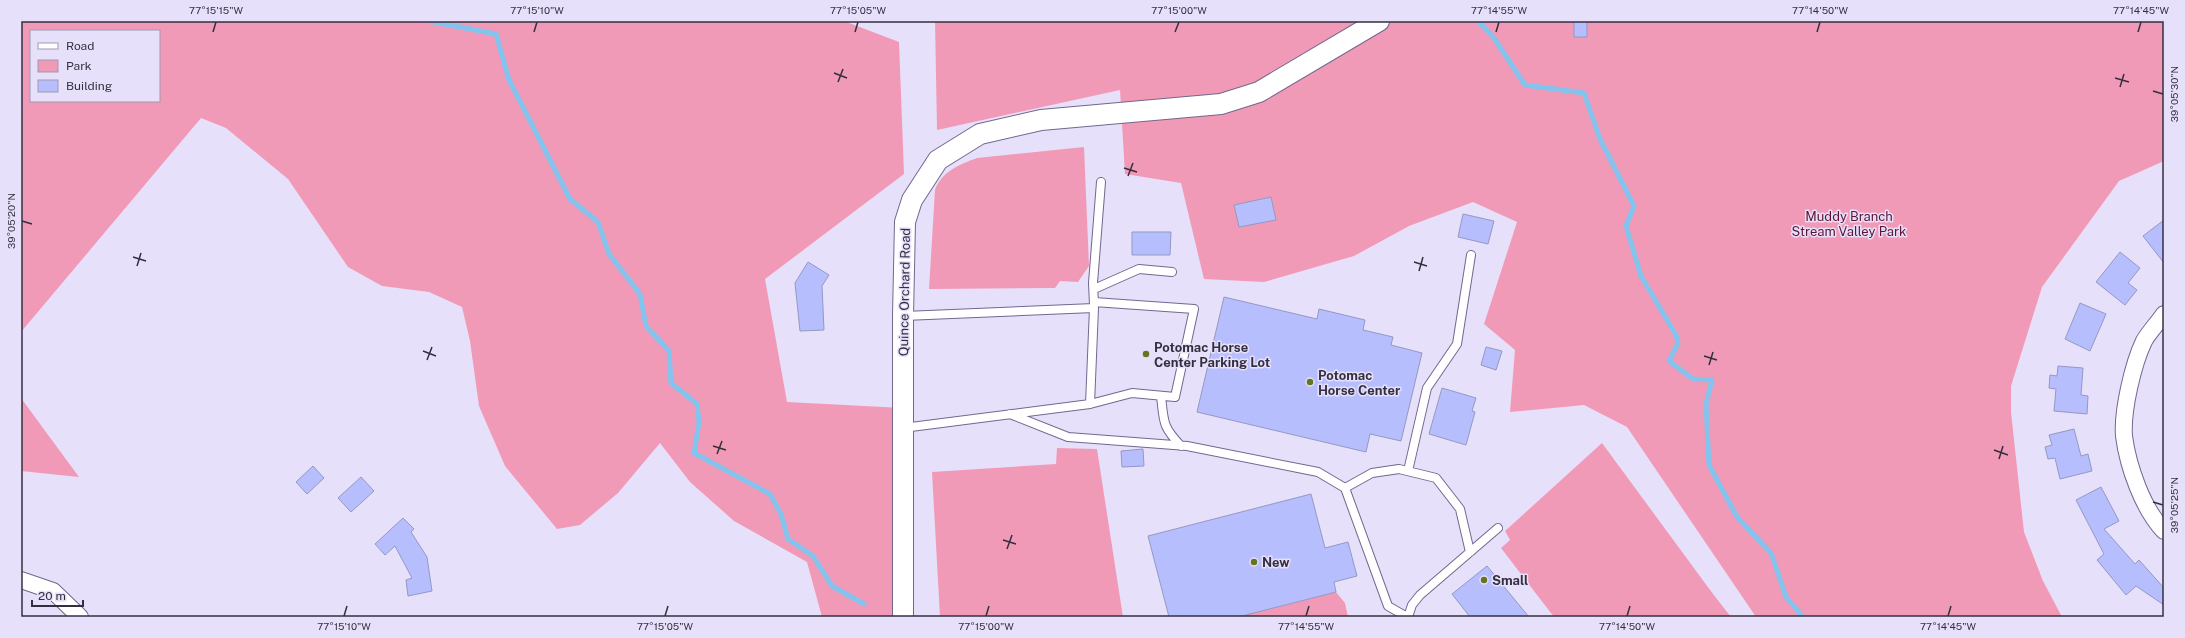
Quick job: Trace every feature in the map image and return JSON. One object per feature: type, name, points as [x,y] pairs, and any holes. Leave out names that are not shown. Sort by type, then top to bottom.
[{"type":"street","name":"Quince Orchard Road","points":[[903,617],[903,316],[905,222],[912,200],[938,160],[980,134],[1041,120],[1221,104],[1259,92],[1380,21]]},
{"type":"street","points":[[2164,314],[2145,341],[2129,383],[2124,436],[2135,479],[2140,492],[2146,505],[2164,531]]},
{"type":"street","points":[[21,580],[53,591],[80,617]]},
{"type":"lane","points":[[1090,404],[1094,289],[1101,182]]},
{"type":"lane","points":[[1408,471],[1427,388],[1456,344],[1471,255]]},
{"type":"lane","points":[[1094,289],[1139,269],[1172,272]]},
{"type":"lane","points":[[903,316],[1094,305],[1194,309],[1175,397],[1132,393],[1090,404],[903,428]]},
{"type":"lane","points":[[1161,396],[1164,422],[1168,432],[1181,446]]},
{"type":"lane","points":[[1010,414],[1068,437],[1181,446],[1318,472],[1345,488],[1388,606],[1408,617],[1412,605],[1420,595],[1498,528]]},
{"type":"lane","points":[[1345,488],[1372,474],[1399,469],[1436,478],[1460,509],[1470,552]]},
{"type":"green space","points":[[21,21],[844,21],[899,42],[904,174],[765,279],[787,402],[903,408],[903,617],[822,617],[807,562],[734,521],[690,482],[660,443],[618,493],[580,525],[557,529],[505,466],[479,406],[470,341],[462,307],[429,292],[382,286],[348,267],[288,179],[226,128],[201,118],[21,332]]},
{"type":"green space","name":"Muddy Branch Stream Valley Park","points":[[935,21],[2164,21],[2164,161],[2119,181],[2042,287],[2011,386],[2011,412],[2024,532],[2043,581],[2062,617],[1756,617],[1627,427],[1584,405],[1510,412],[1515,350],[1484,324],[1517,222],[1473,202],[1409,226],[1354,256],[1264,282],[1204,279],[1181,183],[1125,174],[1120,90],[937,130]]},
{"type":"green space","points":[[1084,147],[1089,266],[1078,282],[1060,281],[1055,288],[929,289],[935,190],[946,174],[958,166],[977,158]]},
{"type":"green space","points":[[21,398],[79,477],[21,471]]},
{"type":"green space","points":[[1602,443],[1731,617],[1554,617],[1501,548],[1510,540],[1505,531]]},
{"type":"green space","points":[[1057,448],[1097,449],[1123,617],[940,617],[932,472],[1056,464]]},
{"type":"green space","points":[[1336,592],[1345,603],[1348,617],[1238,617]]},
{"type":"building","points":[[1574,21],[1587,21],[1587,37],[1574,37]]},
{"type":"building","points":[[1271,197],[1276,220],[1239,227],[1234,205]]},
{"type":"building","points":[[1463,214],[1494,221],[1488,244],[1458,237]]},
{"type":"building","points":[[2164,220],[2164,263],[2143,236]]},
{"type":"building","points":[[1132,232],[1171,232],[1170,255],[1132,255]]},
{"type":"building","points":[[2120,252],[2140,268],[2128,283],[2137,290],[2125,305],[2096,282]]},
{"type":"building","points":[[808,262],[829,275],[822,286],[824,330],[800,331],[795,283]]},
{"type":"building","name":"Potomac Horse Center","points":[[1224,297],[1317,319],[1319,309],[1365,320],[1363,330],[1393,337],[1391,345],[1422,353],[1401,441],[1370,434],[1366,452],[1197,412]]},
{"type":"building","points":[[2080,303],[2106,314],[2090,351],[2065,339]]},
{"type":"building","points":[[1486,347],[1502,351],[1496,370],[1481,365]]},
{"type":"building","points":[[2058,366],[2083,368],[2081,395],[2088,396],[2087,414],[2054,411],[2056,389],[2049,388],[2050,375],[2057,376]]},
{"type":"building","points":[[1442,388],[1476,398],[1472,411],[1475,412],[1466,445],[1429,434]]},
{"type":"building","points":[[2074,429],[2081,456],[2088,454],[2092,471],[2060,479],[2055,458],[2048,459],[2045,447],[2052,445],[2049,435]]},
{"type":"building","points":[[1143,449],[1144,466],[1122,467],[1121,451]]},
{"type":"building","points":[[313,466],[324,478],[307,494],[296,482]]},
{"type":"building","points":[[361,477],[374,491],[351,512],[338,498]]},
{"type":"building","points":[[2101,487],[2119,521],[2104,529],[2135,564],[2139,560],[2164,588],[2164,605],[2136,586],[2126,595],[2097,560],[2104,554],[2076,500]]},
{"type":"building","name":"New","points":[[1311,494],[1325,548],[1348,542],[1357,576],[1334,582],[1336,592],[1238,617],[1169,617],[1148,536]]},
{"type":"building","points":[[403,518],[414,529],[411,532],[427,557],[432,591],[408,596],[406,580],[412,578],[395,546],[385,555],[375,544]]},
{"type":"building","name":"Small","points":[[1487,566],[1529,617],[1470,617],[1452,594]]},
{"type":"waterway","points":[[429,21],[496,34],[509,80],[570,199],[598,222],[609,254],[640,294],[646,326],[669,351],[671,383],[697,404],[699,422],[694,453],[770,494],[781,514],[788,539],[813,556],[832,586],[864,604]]},
{"type":"waterway","points":[[1478,21],[1494,38],[1525,85],[1584,93],[1600,139],[1634,206],[1626,226],[1641,276],[1676,335],[1678,343],[1669,361],[1693,379],[1712,380],[1706,404],[1709,465],[1737,517],[1771,553],[1786,597],[1803,617]]},
{"type":"place","name":"Potomac Horse Center Parking Lot","points":[[1146,354]]},
{"type":"place","name":"Potomac Horse Center","points":[[1310,382]]},
{"type":"place","name":"New","points":[[1254,562]]},
{"type":"place","name":"Small","points":[[1484,580]]}]
